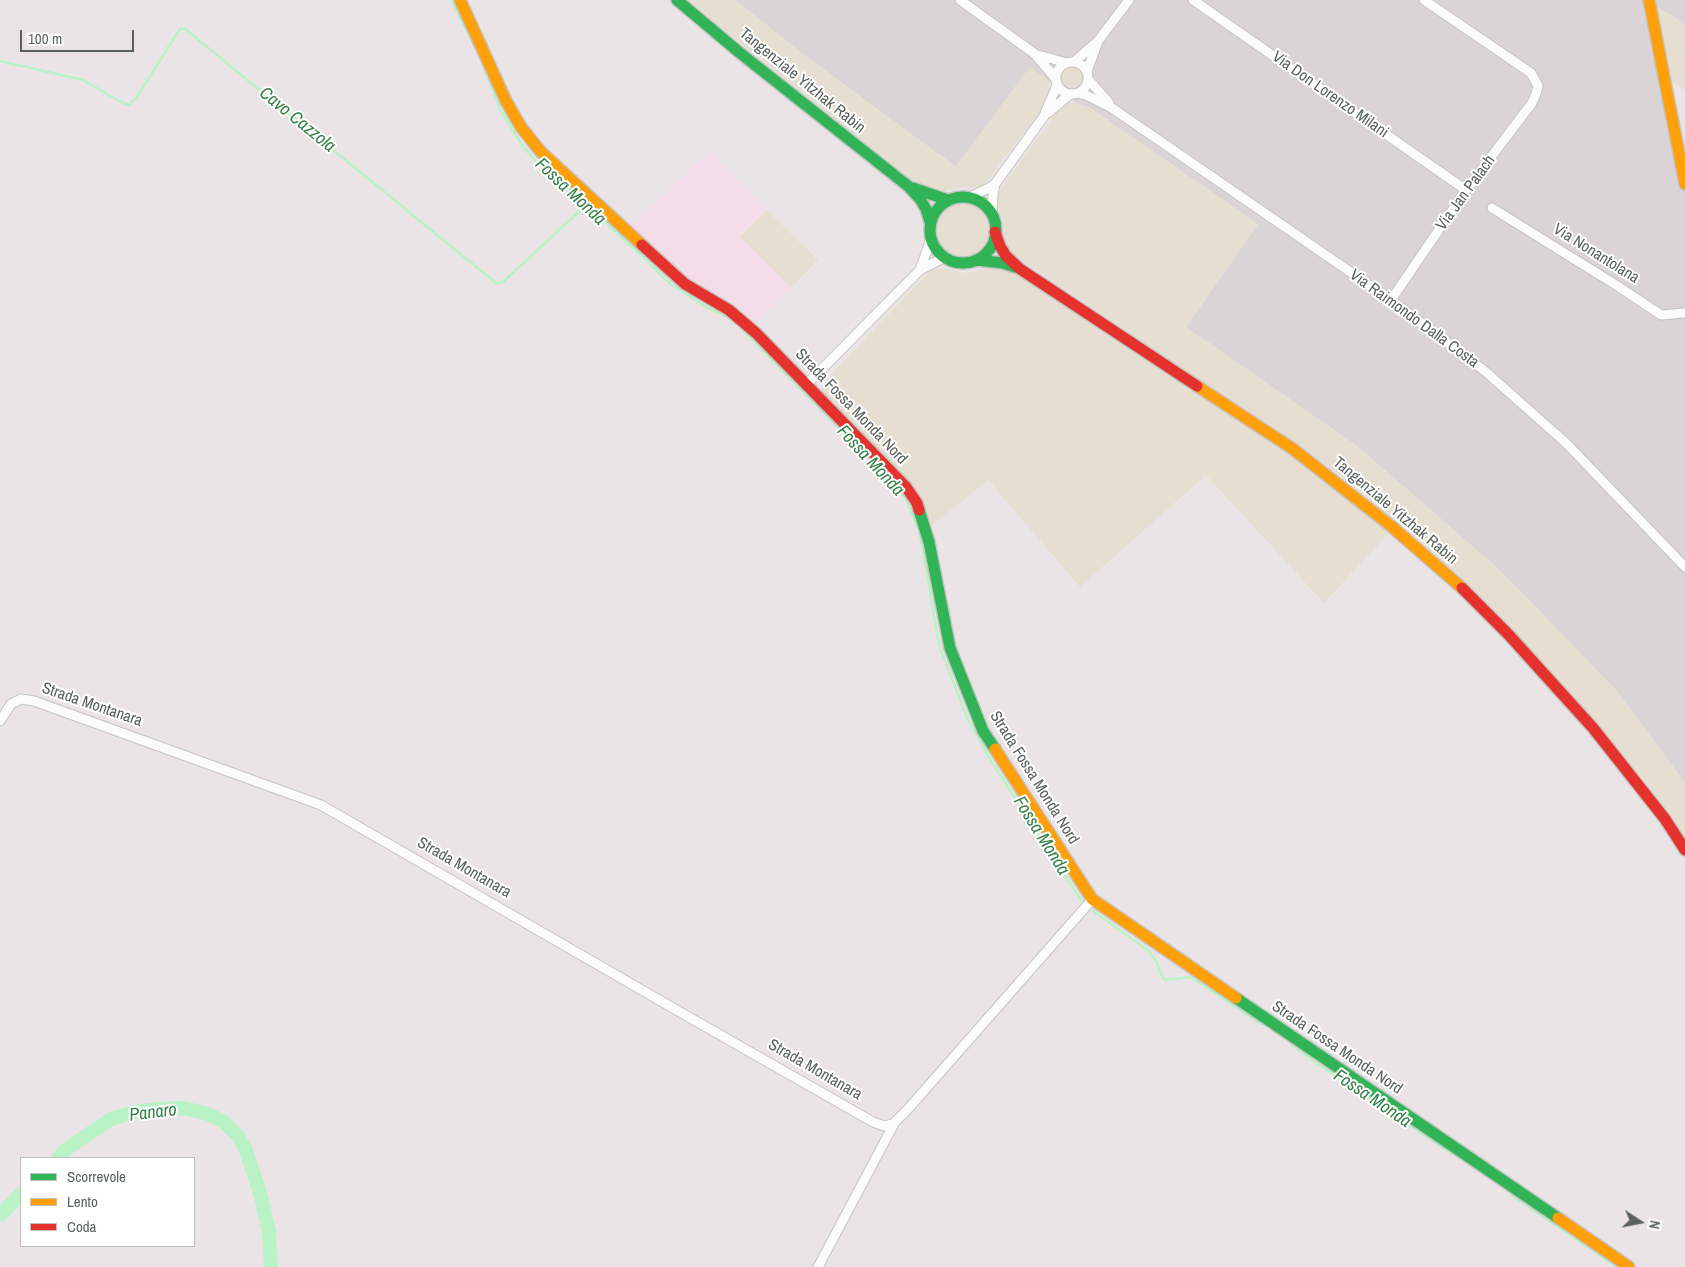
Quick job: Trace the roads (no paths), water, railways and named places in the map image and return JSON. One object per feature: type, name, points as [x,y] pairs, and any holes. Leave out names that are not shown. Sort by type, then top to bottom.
[{"type":"street","name":"Strada Fossa Monda Nord","points":[[460,0],[520,127],[540,151],[685,284],[740,317],[906,487],[917,503],[929,542],[950,648],[983,731],[1089,903],[1629,1267]]},
{"type":"street","name":"Tangenziale Yitzhak Rabin","points":[[677,0],[740,53],[908,186],[926,209],[930,222],[931,239]]},
{"type":"street","points":[[960,0],[1036,54],[1065,93],[1086,95],[1112,108]]},
{"type":"street","points":[[1044,116],[1074,93],[1084,89],[1098,42],[1129,0]]},
{"type":"street","name":"Via Don Lorenzo Milani","points":[[1193,0],[1466,190]]},
{"type":"street","name":"Via Jan Palach","points":[[1391,300],[1466,190],[1532,103],[1537,85],[1531,73],[1424,0]]},
{"type":"street","points":[[1649,0],[1685,184]]},
{"type":"street","points":[[970,197],[995,184],[1044,116],[1057,82],[1058,70],[1098,42]]},
{"type":"street","points":[[1036,54],[1082,65],[1087,75],[1112,108]]},
{"type":"street","name":"Via Raimondo Dalla Costa","points":[[1112,108],[1391,300],[1486,372],[1566,443],[1685,567]]},
{"type":"street","points":[[992,215],[995,184]]},
{"type":"street","name":"Tangenziale Yitzhak Rabin","points":[[908,186],[948,200],[970,197]]},
{"type":"street","points":[[970,197],[987,207],[992,215]]},
{"type":"street","points":[[930,222],[940,205],[948,200]]},
{"type":"street","name":"Via Nonantolana","points":[[1492,208],[1661,315],[1685,313]]},
{"type":"street","name":"Tangenziale Yitzhak Rabin","points":[[992,215],[1000,246],[1006,256],[1020,269],[1293,449],[1398,532],[1464,590],[1508,634],[1599,735],[1665,819],[1685,850]]},
{"type":"street","points":[[976,260],[990,248],[996,232]]},
{"type":"street","points":[[920,270],[931,239]]},
{"type":"street","points":[[806,385],[920,270],[945,257],[934,246],[931,239]]},
{"type":"street","name":"Tangenziale Yitzhak Rabin","points":[[945,257],[960,262],[976,260],[1003,263],[1020,269]]},
{"type":"street","name":"Strada Montanara","points":[[0,721],[12,704],[21,699],[34,701],[321,805],[873,1122],[884,1126],[895,1122]]},
{"type":"street","points":[[818,1267],[895,1122],[1089,903]]},
{"type":"waterway","name":"Fossa Monda","points":[[451,0],[478,52],[501,111],[524,148],[672,285],[737,324],[884,473],[907,501],[920,534],[939,645],[968,720],[988,756],[1085,904]]},
{"type":"waterway","name":"Cavo Cazzola","points":[[0,61],[83,80],[129,105],[137,97],[180,29],[185,29],[496,283],[503,282],[586,205]]},
{"type":"waterway","name":"Fossa Monda","points":[[1089,908],[1149,951],[1156,961],[1163,978],[1166,980],[1191,977],[1261,1024]]},
{"type":"waterway","name":"Fossa Monda","points":[[1292,1045],[1452,1154]]},
{"type":"waterway","name":"Panaro","points":[[59,1157],[68,1148],[111,1119],[134,1112],[184,1108],[208,1114],[224,1122],[237,1135],[245,1148],[261,1196],[269,1232],[271,1267]]},
{"type":"waterway","name":"Panaro","points":[[0,1215],[20,1195]]},
{"type":"waterway","name":"Fossa Monda","points":[[1511,1195],[1617,1267]]}]
